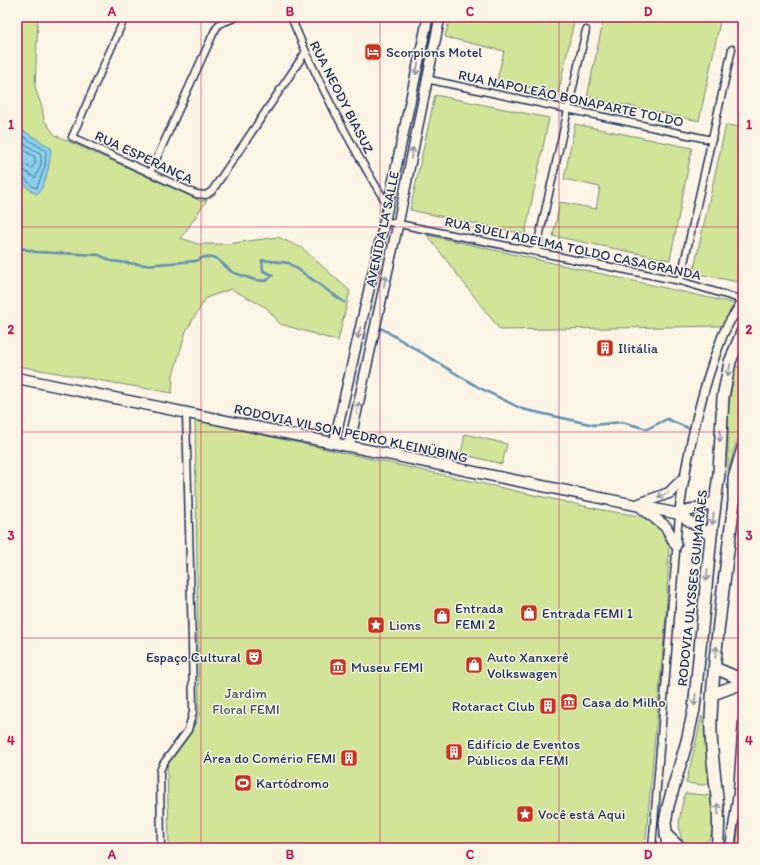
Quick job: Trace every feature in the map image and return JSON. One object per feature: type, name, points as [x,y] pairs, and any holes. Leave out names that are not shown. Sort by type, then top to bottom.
[{"type":"highway","name":"RODOVIA ULYSSES GUIMARÃES","points":[[668,848],[665,823],[668,806],[687,741],[694,709],[711,536],[719,473],[723,397],[730,362],[740,342],[743,330]]},
{"type":"highway","points":[[717,848],[719,818],[711,719],[714,668],[734,501],[734,478],[743,448]]},
{"type":"highway","points":[[714,668],[743,681]]},
{"type":"highway","points":[[713,694],[743,681]]},
{"type":"highway","points":[[666,836],[680,848]]},
{"type":"main road","name":"AVENIDA LA SALLE","points":[[334,443],[388,206],[428,17]]},
{"type":"main road","name":"AVENIDA LA SALLE","points":[[349,446],[398,224],[426,79],[440,17]]},
{"type":"main road","points":[[422,43],[433,46]]},
{"type":"main road","name":"RODOVIA VILSON PEDRO KLEINÜBING","points":[[17,378],[186,414],[637,504],[679,514],[711,536]]},
{"type":"main road","points":[[637,504],[669,493],[684,478]]},
{"type":"main road","points":[[679,514],[715,502]]},
{"type":"main road","points":[[637,504],[658,519],[666,527],[676,545]]},
{"type":"street","name":"RUA ESPERANÇA","points":[[125,17],[72,137],[196,194],[206,195],[212,191],[306,53]]},
{"type":"street","points":[[150,173],[214,32],[219,24],[237,17]]},
{"type":"street","name":"RUA NEODY BIASUZ","points":[[291,17],[335,115],[388,206]]},
{"type":"street","points":[[536,251],[586,30]]},
{"type":"street","points":[[680,281],[732,49]]},
{"type":"street","name":"RUA NAPOLEÃO BONAPARTE TOLDO","points":[[426,79],[712,140]]},
{"type":"street","name":"RUA SUELI ADELMA TOLDO CASAGRANDA","points":[[384,221],[680,281],[743,300]]},
{"type":"street","points":[[652,848],[676,545],[684,478],[692,434],[715,359],[723,335],[743,300]]},
{"type":"street","points":[[161,848],[160,771],[163,764],[188,730],[193,712],[186,414]]},
{"type":"street","points":[[730,848],[738,792],[743,721]]},
{"type":"green space","points":[[17,17],[44,17],[38,18],[35,88],[42,107],[44,120],[55,135],[201,201],[207,200],[181,238],[198,244],[227,244],[278,237],[302,248],[350,291],[338,341],[280,324],[267,308],[231,289],[206,298],[186,331],[173,375],[172,393],[17,366]]},
{"type":"green space","points":[[450,17],[575,17],[558,94],[497,80],[504,51],[445,37]]},
{"type":"green space","points":[[604,17],[721,17],[699,121],[587,97]]},
{"type":"green space","points":[[435,95],[549,118],[525,234],[410,210]]},
{"type":"green space","points":[[575,124],[692,148],[670,260],[553,236],[560,202],[596,209],[600,187],[564,179]]},
{"type":"green space","points":[[726,125],[743,127],[743,283],[693,273]]},
{"type":"green space","points":[[427,235],[737,304],[722,326],[500,330]]},
{"type":"green space","points":[[735,366],[743,368],[743,425],[733,452],[728,477],[728,409]]},
{"type":"green space","name":"Jardim Floral FEMI","points":[[195,420],[602,510],[640,516],[659,527],[669,545],[666,616],[645,848],[169,848],[167,765],[193,728],[199,714]]},
{"type":"green space","points":[[465,434],[507,444],[502,464],[461,454]]},
{"type":"green space","points":[[702,716],[707,736],[714,784],[702,785],[686,783]]},
{"type":"green space","points":[[685,793],[714,796],[713,827],[710,838],[706,843],[694,845],[686,843],[681,838],[679,821]]},
{"type":"green space","points":[[743,815],[743,848],[736,848],[740,816]]},
{"type":"water","points":[[22,130],[51,148],[46,179],[37,194],[31,191],[17,176],[17,131]]},
{"type":"waterway","points":[[17,247],[36,252],[99,255],[111,261],[145,265],[196,261],[204,257],[216,258],[232,272],[255,280],[266,281],[273,275],[263,271],[262,260],[289,263],[344,302]]},
{"type":"waterway","points":[[381,328],[478,387],[522,409],[594,425],[622,422],[647,429],[667,419],[688,428]]},
{"type":"place","name":"Scorpions Motel","points":[[373,52]]},
{"type":"place","name":"Ilitália","points":[[605,348]]},
{"type":"place","name":"Entrada FEMI 1","points":[[529,613]]},
{"type":"place","name":"Entrada FEMI 2","points":[[442,616]]},
{"type":"place","name":"Lions","points":[[376,625]]},
{"type":"place","name":"Espaço Cultural","points":[[254,657]]},
{"type":"place","name":"Auto Xanxerê Volkswagen","points":[[474,665]]},
{"type":"place","name":"Museu FEMI","points":[[338,667]]},
{"type":"place","name":"Casa do Milho","points":[[569,702]]},
{"type":"place","name":"Rotaract Club","points":[[548,706]]},
{"type":"place","name":"Edifício de Eventos Públicos da FEMI","points":[[454,752]]},
{"type":"place","name":"Área do Comério FEMI","points":[[349,758]]},
{"type":"place","name":"Kartódromo","points":[[243,783]]},
{"type":"place","name":"Você está Aqui","points":[[525,814]]}]
